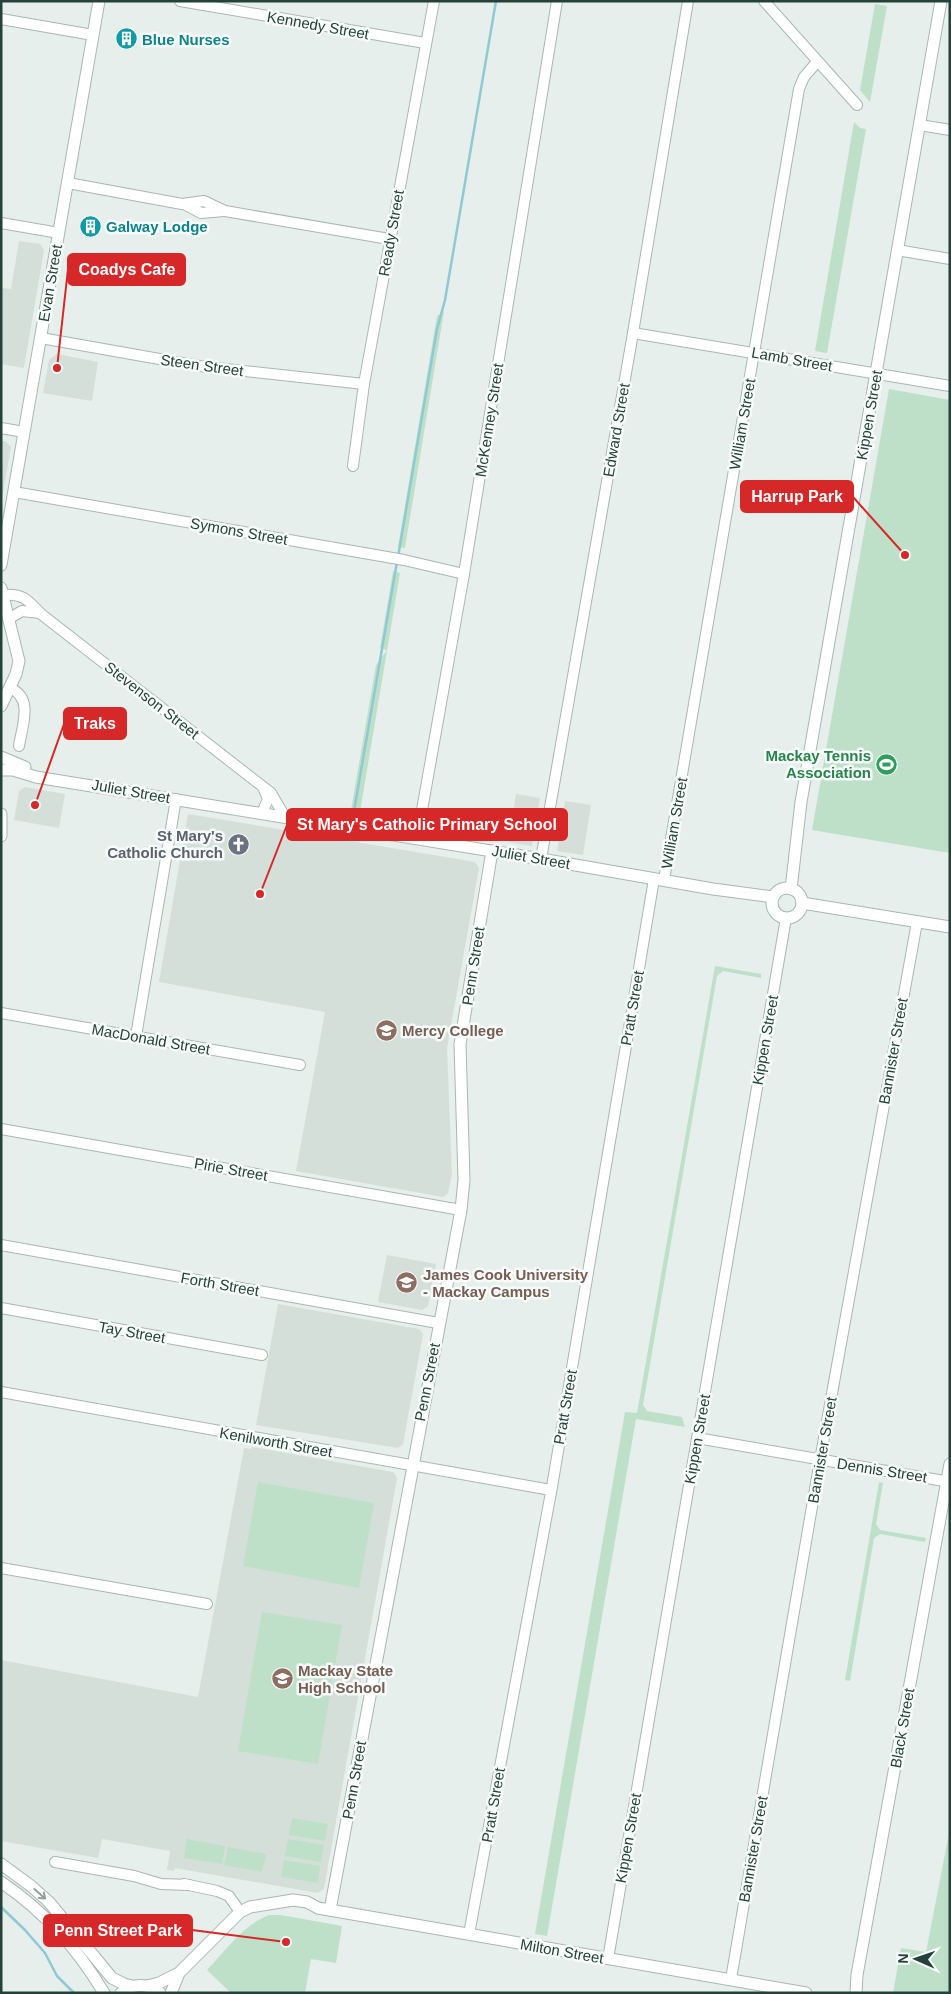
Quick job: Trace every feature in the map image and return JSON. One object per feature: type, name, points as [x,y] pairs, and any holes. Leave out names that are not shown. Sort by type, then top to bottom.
[{"type":"street","name":"Evan Street","points":[[1,565],[99,1]]},
{"type":"street","name":"Kennedy Street","points":[[180,1],[426,43]]},
{"type":"street","name":"Ready Street","points":[[352,466],[389,239],[434,1]]},
{"type":"street","name":"McKenney Street","points":[[417,838],[464,574],[557,1]]},
{"type":"street","name":"Edward Street","points":[[541,859],[633,333],[688,1]]},
{"type":"street","points":[[764,1],[817,62],[857,104]]},
{"type":"street","points":[[937,1],[950,3]]},
{"type":"street","name":"Kippen Street","points":[[791,889],[802,802],[941,2]]},
{"type":"street","points":[[1,19],[93,35]]},
{"type":"street","name":"William Street","points":[[659,880],[755,353],[799,89],[804,77],[817,62]]},
{"type":"street","points":[[920,125],[950,130]]},
{"type":"street","points":[[68,183],[179,203],[187,204],[204,201],[225,211],[389,239]]},
{"type":"street","points":[[1,223],[59,233]]},
{"type":"street","points":[[897,250],[950,259]]},
{"type":"street","name":"Lamb Street","points":[[633,333],[950,386]]},
{"type":"street","name":"Steen Street","points":[[41,338],[194,365],[364,384]]},
{"type":"street","points":[[1,428],[24,432]]},
{"type":"street","name":"Symons Street","points":[[14,492],[404,560],[464,574]]},
{"type":"street","points":[[2,591],[19,661],[3,699]]},
{"type":"street","name":"Stevenson Street","points":[[2,591],[22,596],[41,614],[263,787],[273,795],[285,817]]},
{"type":"street","points":[[10,618],[22,611],[41,614]]},
{"type":"street","points":[[3,699],[20,694],[24,703],[19,746]]},
{"type":"street","name":"Juliet Street","points":[[1,757],[52,778]]},
{"type":"street","name":"Juliet Street","points":[[1,770],[10,769],[36,776],[417,838],[659,880],[773,897]]},
{"type":"street","points":[[262,813],[268,797],[263,787]]},
{"type":"street","points":[[136,1036],[176,799]]},
{"type":"street","points":[[1,814],[1,836]]},
{"type":"street","name":"Penn Street","points":[[330,1910],[438,1323],[461,1210],[464,1180],[460,1044],[492,851]]},
{"type":"street","name":"Pratt Street","points":[[469,1934],[551,1490],[659,880]]},
{"type":"street","points":[[791,889],[798,894],[802,903],[799,912],[795,916],[781,917],[774,911],[772,906],[773,897],[779,891],[791,889]]},
{"type":"street","points":[[802,903],[950,927]]},
{"type":"street","name":"Kippen Street","points":[[608,1959],[786,918]]},
{"type":"street","name":"Bannister Street","points":[[731,1978],[820,1460],[916,922]]},
{"type":"street","name":"MacDonald Street","points":[[1,1012],[300,1065]]},
{"type":"street","name":"Pirie Street","points":[[1,1128],[461,1210]]},
{"type":"street","name":"Forth Street","points":[[1,1245],[438,1323]]},
{"type":"street","name":"Tay Street","points":[[1,1308],[262,1356]]},
{"type":"street","name":"Kenilworth Street","points":[[1,1392],[551,1490]]},
{"type":"street","name":"Dennis Street","points":[[697,1438],[948,1481]]},
{"type":"street","name":"Black Street","points":[[856,1993],[857,1975],[950,1464]]},
{"type":"street","points":[[1,1568],[207,1604]]},
{"type":"street","points":[[1,1864],[49,1902],[112,1978],[132,1986],[147,1986],[159,1983],[180,1973],[240,1912],[230,1896],[217,1890],[189,1885],[170,1885],[134,1876],[55,1862]]},
{"type":"street","points":[[1,1882],[36,1908],[58,1931],[82,1959],[104,1993]]},
{"type":"street","name":"Milton Street","points":[[240,1912],[262,1904],[280,1902],[292,1907],[330,1910],[608,1959],[731,1978],[806,1993]]},
{"type":"street","points":[[171,1993],[180,1973]]},
{"type":"street","points":[[121,1993],[132,1986]]},
{"type":"street","points":[[147,1986],[160,1993]]},
{"type":"shaded area","points":[[19,241],[40,244],[44,250],[24,368],[1,364],[1,288],[11,289]]},
{"type":"shaded area","points":[[57,354],[98,362],[92,401],[43,393],[49,360]]},
{"type":"shaded area","points":[[1,441],[5,441],[11,447],[1,504]]},
{"type":"shaded area","points":[[25,787],[65,794],[59,828],[14,820],[19,791]]},
{"type":"shaded area","points":[[516,794],[540,798],[532,846],[508,842]]},
{"type":"shaded area","points":[[565,801],[591,805],[583,855],[557,851]]},
{"type":"shaded area","name":"Mercy College","points":[[188,814],[475,862],[479,868],[447,1048],[452,1174],[448,1193],[443,1197],[296,1171],[325,1012],[159,982]]},
{"type":"shaded area","name":"James Cook University - Mackay Campus","points":[[387,1255],[436,1264],[428,1306],[422,1310],[378,1302]]},
{"type":"shaded area","points":[[278,1304],[419,1329],[423,1334],[403,1444],[398,1448],[256,1425]]},
{"type":"shaded area","name":"Mackay State High School","points":[[252,1447],[393,1472],[397,1478],[324,1889],[318,1893],[175,1868],[174,1871],[167,1870],[170,1851],[102,1839],[98,1858],[1,1841],[1,1660],[198,1697],[244,1448],[251,1449]]},
{"type":"green space","points":[[875,4],[887,6],[870,102],[860,90]]},
{"type":"green space","points":[[854,122],[860,128],[866,129],[827,353],[815,351]]},
{"type":"green space","points":[[444,311],[405,548],[398,547],[437,316]]},
{"type":"green space","points":[[889,389],[950,400],[950,853],[812,830]]},
{"type":"green space","points":[[393,571],[400,573],[359,818],[350,816],[376,665],[387,650],[380,648]]},
{"type":"green space","points":[[715,966],[761,974],[761,978],[723,971],[717,976],[643,1405],[647,1411],[682,1417],[685,1427],[636,1419],[547,1936],[535,1934],[625,1412],[637,1413]]},
{"type":"green space","points":[[258,1482],[374,1503],[359,1588],[243,1566]]},
{"type":"green space","points":[[879,1482],[883,1483],[876,1524],[880,1530],[926,1538],[925,1542],[880,1534],[874,1538],[850,1681],[845,1680]]},
{"type":"green space","points":[[262,1612],[342,1625],[318,1764],[238,1751]]},
{"type":"green space","points":[[292,1818],[328,1824],[325,1841],[289,1835]]},
{"type":"green space","points":[[950,1828],[950,1993],[893,1993],[901,1948],[926,1952]]},
{"type":"green space","points":[[187,1839],[225,1846],[222,1864],[184,1858]]},
{"type":"green space","points":[[288,1839],[324,1845],[321,1862],[285,1856]]},
{"type":"green space","points":[[228,1847],[266,1854],[262,1872],[224,1865]]},
{"type":"green space","points":[[284,1860],[320,1866],[318,1883],[281,1877]]},
{"type":"green space","points":[[269,1915],[281,1915],[342,1926],[336,1963],[311,1959],[305,1993],[231,1993],[207,1970],[243,1931]]},
{"type":"waterway","points":[[398,557],[437,329],[445,300],[496,1]]},
{"type":"waterway","points":[[353,817],[397,562]]},
{"type":"waterway","points":[[1,1907],[45,1953],[57,1976],[74,1993]]},
{"type":"place","name":"Blue Nurses","points":[[126,39]]},
{"type":"place","name":"Galway Lodge","points":[[90,226]]},
{"type":"place","name":"Coadys Cafe","points":[[57,368]]},
{"type":"place","name":"Harrup Park","points":[[905,555]]},
{"type":"place","name":"Mackay Tennis Association","points":[[887,764]]},
{"type":"place","name":"Traks","points":[[35,805]]},
{"type":"place","name":"St Mary's Catholic Church","points":[[239,844]]},
{"type":"place","name":"St Mary's Catholic Primary School","points":[[260,894]]},
{"type":"place","name":"Mercy College","points":[[386,1030]]},
{"type":"place","name":"James Cook University - Mackay Campus","points":[[407,1283]]},
{"type":"place","name":"Mackay State High School","points":[[282,1679]]},
{"type":"place","name":"Penn Street Park","points":[[286,1942]]}]
